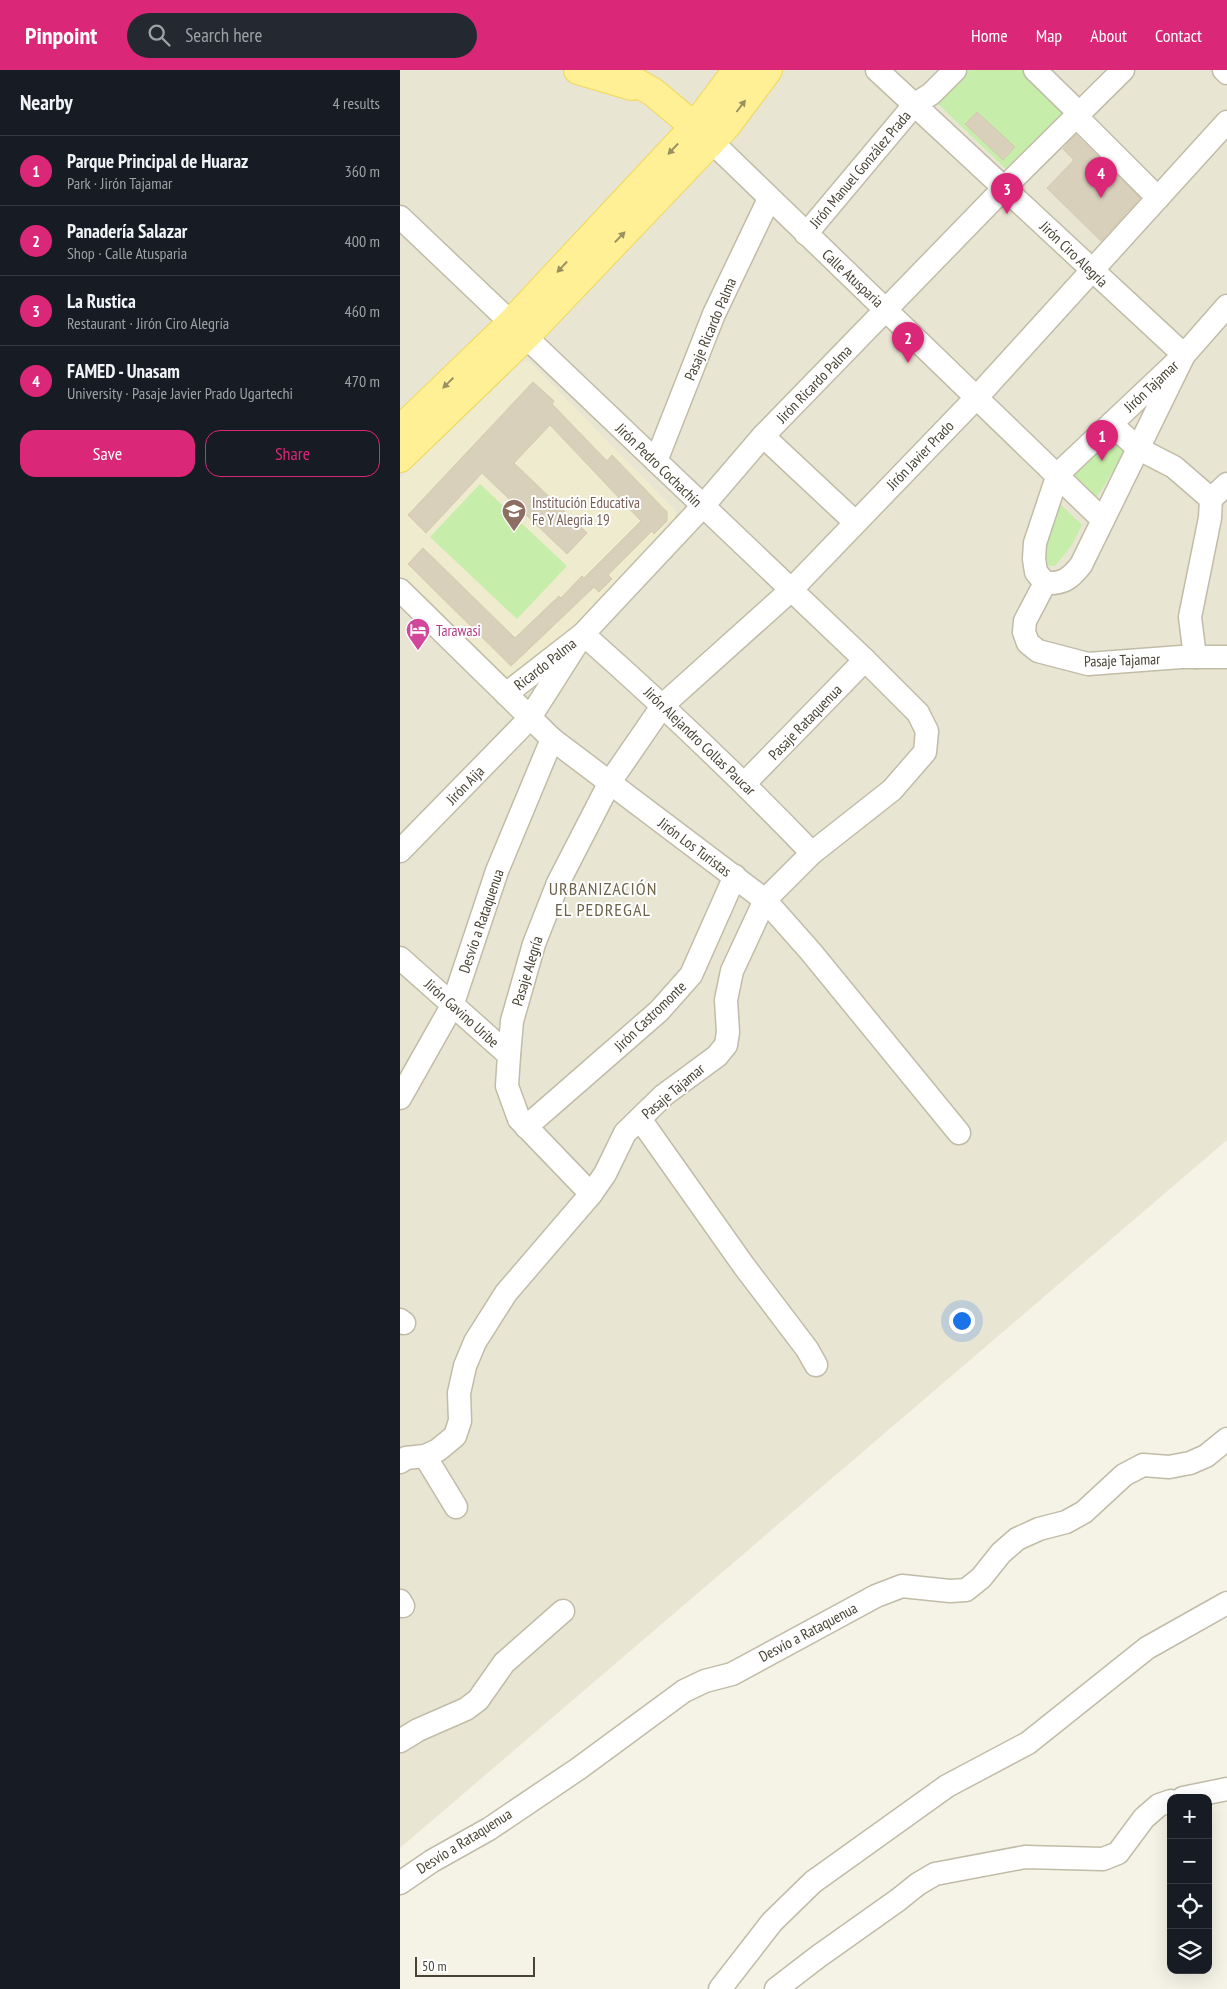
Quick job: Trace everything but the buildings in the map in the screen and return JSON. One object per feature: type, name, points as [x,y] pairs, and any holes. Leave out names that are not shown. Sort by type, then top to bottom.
[{"type":"main road","points":[[582,70],[653,92]]},
{"type":"main road","points":[[614,70],[653,92],[703,133]]},
{"type":"main road","points":[[400,458],[703,133],[737,70]]},
{"type":"main road","points":[[703,133],[727,125],[768,70]]},
{"type":"main road","points":[[400,430],[518,330]]},
{"type":"street","name":"Jirón Ciro Alegría","points":[[877,70],[1005,187],[1092,272],[1184,355]]},
{"type":"street","name":"Jirón Manuel González Prada","points":[[915,104],[922,83],[934,70]]},
{"type":"street","name":"Jirón Manuel González Prada","points":[[806,234],[915,104],[931,94],[955,70]]},
{"type":"street","points":[[1035,70],[1158,198]]},
{"type":"street","name":"Jirón Ricardo Palma","points":[[529,719],[583,634],[703,506],[764,436],[1005,187],[1123,70]]},
{"type":"street","points":[[1224,70],[1227,74]]},
{"type":"street","name":"Jirón Javier Prado","points":[[610,782],[663,705],[790,591],[977,397],[1227,122]]},
{"type":"street","name":"Calle Atusparia","points":[[703,133],[769,199],[1058,474],[1103,520]]},
{"type":"street","name":"Pasaje Ricardo Palma","points":[[656,461],[714,314],[769,199]]},
{"type":"street","name":"Jirón Pedro Cochachín","points":[[400,217],[790,591],[865,660],[918,713]]},
{"type":"street","name":"Jirón Tajamar","points":[[1041,577],[1034,559],[1035,543],[1058,474],[1184,355],[1227,306]]},
{"type":"street","points":[[1041,577],[1058,584],[1071,577],[1081,565],[1184,355]]},
{"type":"street","points":[[1111,424],[1139,449],[1174,467],[1219,506],[1190,618],[1195,657]]},
{"type":"street","points":[[764,436],[855,522]]},
{"type":"street","name":"Pasaje Tajamar","points":[[1041,577],[1025,620],[1024,632],[1028,644],[1038,651],[1088,664],[1195,657],[1227,657]]},
{"type":"street","name":"Jirón Los Turistas","points":[[400,590],[552,740],[765,900],[811,952],[959,1133]]},
{"type":"street","name":"Ricardo Palma","points":[[506,694],[583,634]]},
{"type":"street","name":"Jirón Alejandro Collas Paucar","points":[[583,634],[663,705],[745,783],[812,854]]},
{"type":"street","name":"Pasaje Rataquenua","points":[[745,783],[865,660]]},
{"type":"street","name":"Pasaje Tajamar","points":[[400,1462],[406,1458],[425,1456],[438,1450],[456,1436],[460,1421],[459,1394],[465,1366],[475,1342],[506,1292],[591,1194],[605,1174],[625,1133],[664,1095],[717,1056],[726,1045],[728,1032],[726,1000],[732,971],[765,900],[812,854],[892,790],[925,752],[927,731],[918,713]]},
{"type":"street","name":"Jirón Aija","points":[[400,851],[529,719]]},
{"type":"street","name":"Desvío a Rataquenua","points":[[400,1098],[452,1006],[497,871],[552,740]]},
{"type":"street","name":"Pasaje Alegría","points":[[508,1055],[512,1021],[534,944],[558,883],[610,782]]},
{"type":"street","name":"Jirón Castromonte","points":[[526,1127],[660,1011],[691,975],[735,876]]},
{"type":"street","name":"Jirón Gavino Uribe","points":[[400,958],[508,1055],[507,1086],[519,1119],[591,1194]]},
{"type":"street","points":[[640,1119],[744,1266],[807,1349],[816,1365]]},
{"type":"street","name":"Desvío a Rataquenua","points":[[400,1883],[432,1861],[489,1829],[578,1769],[684,1691],[705,1681],[732,1674],[876,1596],[902,1586],[950,1591],[966,1590],[981,1578],[1001,1553],[1018,1539],[1039,1529],[1066,1522],[1084,1512],[1124,1475],[1143,1465],[1169,1467],[1190,1463],[1206,1456],[1227,1439]]},
{"type":"street","points":[[425,1456],[456,1507]]},
{"type":"street","points":[[720,1989],[772,1922],[813,1882],[878,1833],[947,1786],[1028,1742],[1147,1648],[1227,1603]]},
{"type":"street","points":[[400,1741],[418,1730],[466,1709],[478,1700],[504,1663],[563,1611]]},
{"type":"street","points":[[1203,1794],[1227,1789]]},
{"type":"street","points":[[776,1989],[819,1956],[891,1906],[918,1884],[936,1874],[1025,1857],[1102,1860],[1118,1853],[1144,1818],[1159,1805],[1167,1803]]},
{"type":"shaded area","points":[[400,70],[1227,70],[1227,1140],[400,1848]]},
{"type":"shaded area","points":[[529,361],[676,511],[675,521],[579,621],[509,680],[400,577],[400,478],[522,362]]},
{"type":"green space","points":[[969,70],[1025,70],[1069,112],[1010,173],[937,103]]},
{"type":"green space","points":[[1115,437],[1129,446],[1096,498],[1072,473]]},
{"type":"green space","points":[[480,484],[567,566],[517,619],[430,537]]},
{"type":"green space","points":[[1058,502],[1082,525],[1072,545],[1055,566],[1049,566],[1042,559]]},
{"type":"place","name":"FAMED - Unasam","points":[[1101,198]]},
{"type":"place","name":"La Rustica","points":[[1007,214]]},
{"type":"place","name":"Panadería Salazar","points":[[908,363]]},
{"type":"place","name":"Parque Principal de Huaraz","points":[[1102,461]]},
{"type":"place","name":"Institución Educativa Fe Y Alegria 19","points":[[514,532]]},
{"type":"place","name":"Tarawasi","points":[[418,651]]},
{"type":"district","name":"URBANIZACIÓN EL PEDREGAL","points":[[603,898]]}]
